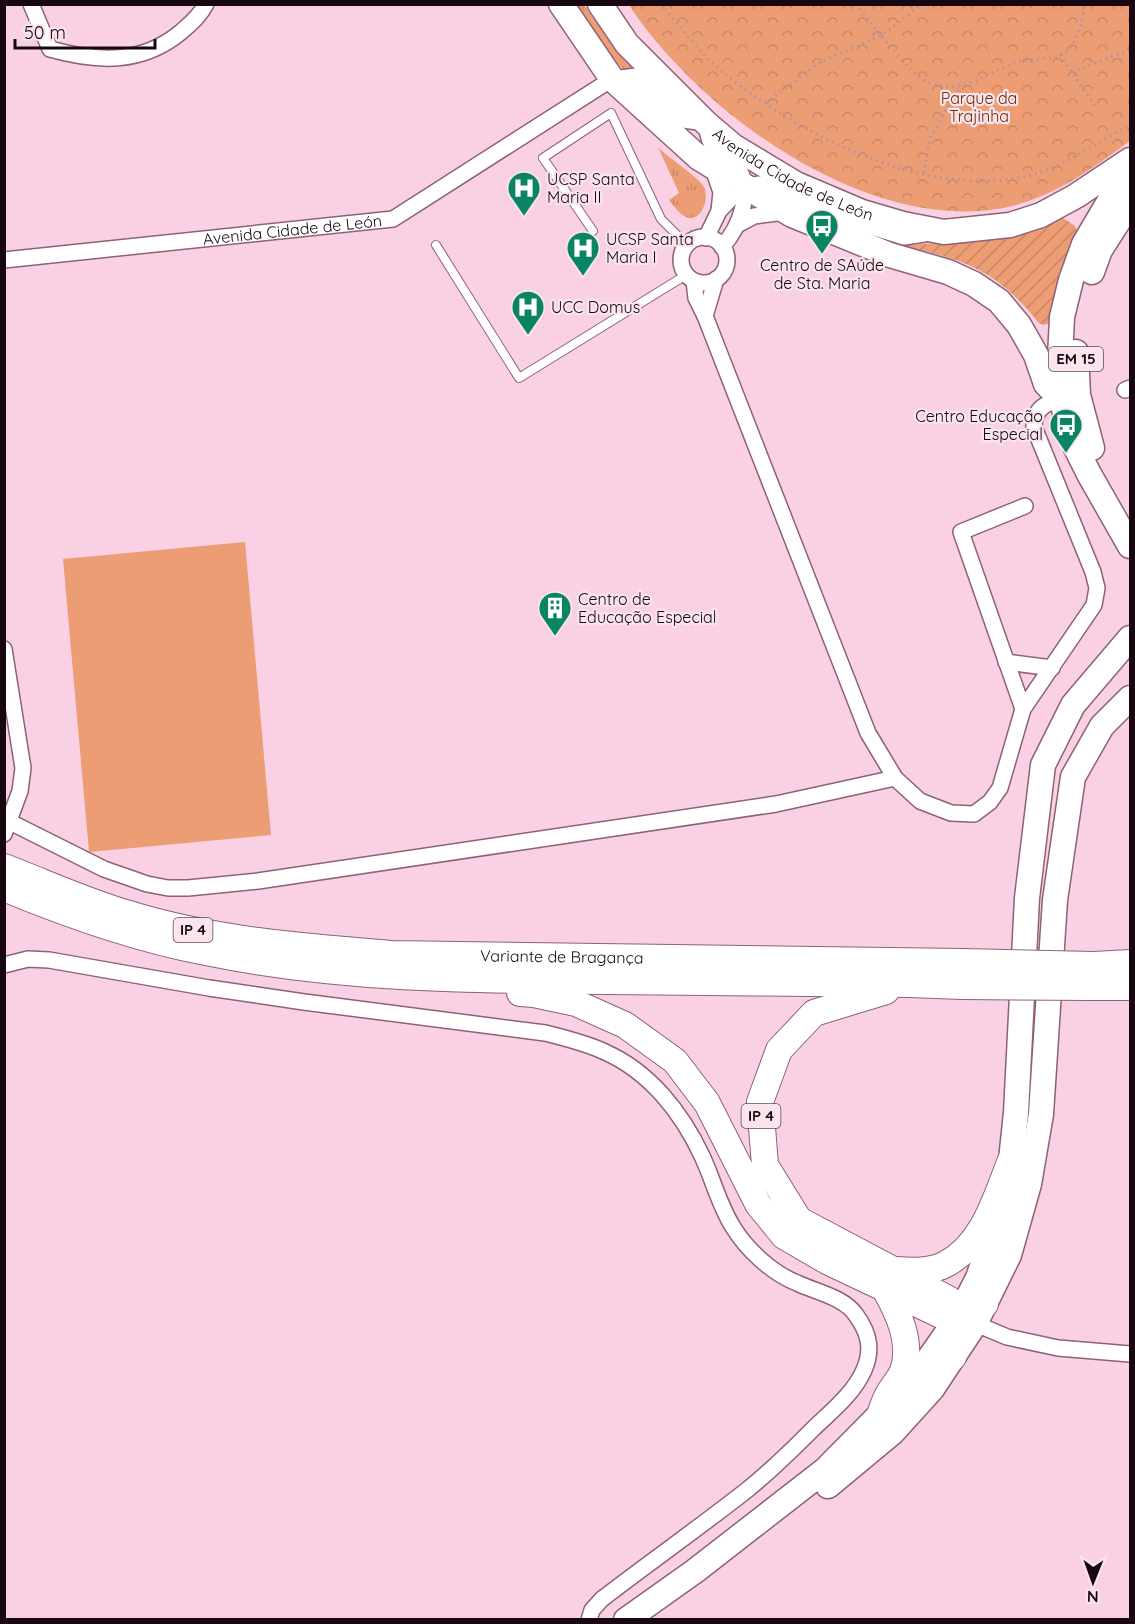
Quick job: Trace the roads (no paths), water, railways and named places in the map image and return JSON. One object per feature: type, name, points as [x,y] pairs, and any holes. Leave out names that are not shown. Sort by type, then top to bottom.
[{"type":"highway","name":"Variante de Bragança","points":[[4,867],[128,914],[208,934],[319,948],[391,954],[962,974],[1092,976],[1131,987]]},
{"type":"highway","name":"Variante de Bragança","points":[[4,888],[52,908],[124,932],[205,952],[312,969],[389,976],[483,980],[909,984],[962,974]]},
{"type":"highway","name":"Variante de Bragança","points":[[1092,976],[1131,963]]},
{"type":"highway","points":[[483,980],[494,992],[534,994],[576,1003],[626,1024],[675,1061],[707,1103],[758,1204],[784,1236],[889,1280],[903,1327],[906,1348],[903,1370],[888,1395],[879,1417]]},
{"type":"highway","name":"IP 4","points":[[909,984],[814,1013],[778,1050],[760,1102],[765,1165],[799,1220],[889,1280],[950,1300],[973,1315]]},
{"type":"highway","name":"IP 4","points":[[889,1280],[945,1265],[967,1250],[985,1224],[1011,1160]]},
{"type":"highway","points":[[953,1357],[952,1347],[973,1315]]},
{"type":"main road","name":"Avenida Cidade de León","points":[[561,4],[612,79],[699,158],[785,212],[890,255],[948,272],[974,284],[999,301],[1019,325],[1036,355],[1046,384],[1069,397]]},
{"type":"main road","name":"Avenida Cidade de León","points":[[600,4],[627,44],[706,123],[733,146],[796,184],[862,212],[903,224],[944,232],[1010,225],[1047,212],[1131,160]]},
{"type":"main road","name":"EM 15","points":[[1095,243],[1113,195],[1131,179]]},
{"type":"main road","name":"EM 15","points":[[1131,203],[1095,243],[1071,280],[1069,397],[1075,446],[1120,513],[1131,546]]},
{"type":"main road","points":[[1047,212],[1080,221],[1095,243]]},
{"type":"main road","points":[[1019,325],[1042,331],[1070,322]]},
{"type":"main road","points":[[973,1315],[978,1278],[989,1252],[1002,1207],[1011,1160],[1016,1113],[1027,898],[1043,765],[1073,705],[1131,638]]},
{"type":"main road","points":[[626,1620],[695,1571],[825,1470],[879,1417],[973,1315],[1009,1255],[1029,1184],[1041,1114],[1055,900],[1073,777],[1102,726],[1131,698]]},
{"type":"main road","points":[[633,1620],[701,1580],[833,1482],[893,1432],[932,1389],[953,1357]]},
{"type":"street","points":[[31,4],[50,49],[80,57],[106,59],[128,57],[152,50],[171,40],[192,22],[206,4]]},
{"type":"street","points":[[612,79],[637,76],[683,120],[706,123],[711,144],[737,166],[746,188],[745,196],[737,225],[722,247]]},
{"type":"street","name":"Avenida Cidade de León","points":[[4,260],[393,219],[612,79]]},
{"type":"street","points":[[712,166],[721,192],[719,211]]},
{"type":"street","points":[[706,238],[719,211],[737,192],[758,184],[776,186],[834,215],[904,237],[944,232]]},
{"type":"street","points":[[737,225],[754,216],[785,212]]},
{"type":"street","points":[[706,310],[698,306],[690,278],[681,263],[683,251],[687,245],[692,241],[706,238],[717,242],[722,247],[726,260],[725,268],[716,279],[706,310],[868,733],[895,778],[920,801],[951,813],[974,814],[990,802],[1000,788],[1023,709],[1094,605],[1097,588],[1094,572],[1034,427],[1034,419],[1039,408],[1069,397]]},
{"type":"street","points":[[690,278],[709,282],[716,279]]},
{"type":"street","points":[[1023,709],[961,532],[1025,506]]},
{"type":"street","points":[[4,649],[23,768],[20,791],[6,825],[127,878],[168,888],[258,881],[776,804],[895,778]]},
{"type":"street","points":[[1006,662],[1052,668]]},
{"type":"street","points":[[4,965],[28,959],[49,960],[292,1001],[545,1033],[607,1053],[659,1091],[677,1111],[691,1132],[733,1227],[751,1250],[772,1269],[787,1278],[836,1298],[854,1311],[867,1332],[869,1350],[864,1370],[854,1388],[794,1448],[748,1489],[602,1599],[592,1610],[589,1620]]},
{"type":"street","points":[[973,1315],[1007,1337],[1058,1348],[1131,1354]]},
{"type":"lane","points":[[593,231],[543,158],[611,113],[661,219],[687,245]]},
{"type":"lane","points":[[436,245],[519,378],[690,278]]},
{"type":"place","name":"UCSP Santa Maria II","points":[[524,217]]},
{"type":"place","name":"Centro de SAúde de Sta. Maria","points":[[822,255]]},
{"type":"place","name":"UCSP Santa Maria I","points":[[583,277]]},
{"type":"place","name":"UCC Domus","points":[[528,336]]},
{"type":"place","name":"Centro Educação Especial","points":[[1066,454]]},
{"type":"place","name":"Centro de Educação Especial","points":[[555,637]]},
{"type":"park label","name":"Parque da Trajinha","points":[[979,107]]}]
